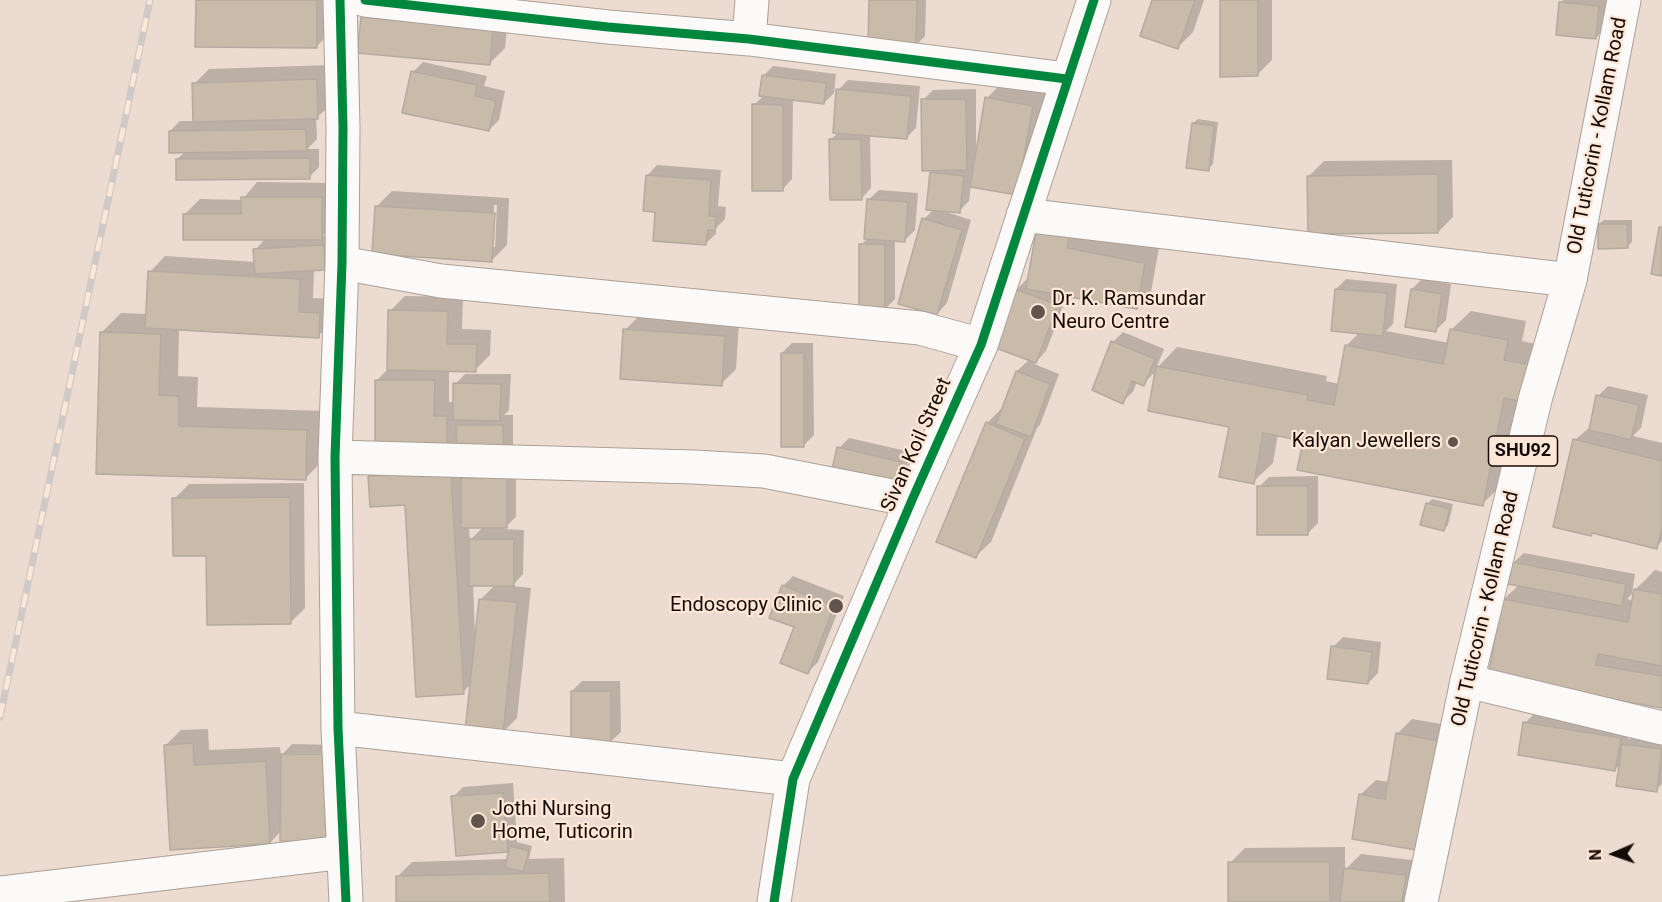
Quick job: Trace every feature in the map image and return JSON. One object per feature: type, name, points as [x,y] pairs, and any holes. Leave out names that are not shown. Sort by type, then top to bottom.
[{"type":"street","points":[[340,0],[343,127],[342,263],[335,457],[338,728],[346,902]]},
{"type":"street","points":[[365,0],[609,13],[748,39],[1067,79]]},
{"type":"street","points":[[748,39],[752,0]]},
{"type":"street","name":"Sivan Koil Street","points":[[774,902],[793,779],[981,345],[1094,0]]},
{"type":"street","name":"Old Tuticorin - Kollam Road","points":[[1421,902],[1467,681],[1536,396],[1570,280],[1624,0]]},
{"type":"street","points":[[1023,215],[1570,280]]},
{"type":"street","points":[[342,263],[441,280],[920,328],[981,345]]},
{"type":"street","points":[[335,457],[682,466],[764,471],[912,500]]},
{"type":"street","points":[[1467,681],[1662,728]]},
{"type":"street","points":[[338,728],[793,779]]},
{"type":"street","points":[[0,893],[344,852]]},
{"type":"building","points":[[196,0],[317,0],[317,48],[195,47]]},
{"type":"building","points":[[869,0],[917,0],[916,48],[868,47]]},
{"type":"building","points":[[1152,0],[1195,0],[1178,49],[1140,36]]},
{"type":"building","points":[[1220,0],[1258,0],[1258,76],[1220,77]]},
{"type":"building","points":[[1559,2],[1599,6],[1596,39],[1556,35]]},
{"type":"building","points":[[361,17],[493,29],[490,65],[357,53]]},
{"type":"building","points":[[411,71],[477,85],[475,96],[496,101],[489,131],[402,113]]},
{"type":"building","points":[[762,75],[826,83],[824,104],[759,96]]},
{"type":"building","points":[[317,79],[318,119],[193,122],[192,83]]},
{"type":"building","points":[[836,89],[911,96],[907,139],[833,133]]},
{"type":"building","points":[[985,97],[1033,106],[1017,195],[970,187]]},
{"type":"building","points":[[921,99],[966,99],[967,170],[922,171]]},
{"type":"building","points":[[752,104],[783,105],[783,191],[752,191]]},
{"type":"building","points":[[1192,123],[1214,126],[1209,171],[1186,168]]},
{"type":"building","points":[[306,129],[307,151],[169,153],[169,131]]},
{"type":"building","points":[[829,139],[861,139],[862,200],[830,200]]},
{"type":"building","points":[[310,158],[310,179],[176,180],[176,159]]},
{"type":"building","points":[[930,172],[964,176],[960,213],[926,210]]},
{"type":"building","points":[[1438,174],[1438,233],[1308,234],[1307,176]]},
{"type":"building","points":[[646,175],[711,180],[709,216],[716,216],[715,231],[708,230],[706,245],[653,241],[655,212],[643,211]]},
{"type":"building","points":[[241,197],[322,197],[322,240],[183,240],[183,214],[241,214]]},
{"type":"building","points":[[867,199],[908,202],[905,242],[864,239]]},
{"type":"building","points":[[375,206],[495,213],[492,262],[372,254]]},
{"type":"building","points":[[922,218],[962,230],[937,315],[898,304]]},
{"type":"building","points":[[1598,224],[1627,224],[1628,248],[1598,249]]},
{"type":"building","points":[[1037,226],[1070,232],[1067,248],[1145,263],[1137,309],[1026,289]]},
{"type":"building","points":[[1659,227],[1662,227],[1662,276],[1651,274]]},
{"type":"building","points":[[859,244],[885,244],[885,311],[859,311]]},
{"type":"building","points":[[324,245],[325,270],[255,274],[253,249]]},
{"type":"building","points":[[148,271],[300,279],[299,312],[320,313],[319,338],[145,328]]},
{"type":"building","points":[[1015,289],[1058,305],[1036,363],[993,347]]},
{"type":"building","points":[[1335,289],[1387,293],[1383,336],[1331,331]]},
{"type":"building","points":[[1411,289],[1442,294],[1436,332],[1405,327]]},
{"type":"building","points":[[388,310],[448,311],[447,344],[477,344],[476,372],[387,370]]},
{"type":"building","points":[[623,329],[725,336],[722,386],[620,379]]},
{"type":"building","points":[[1450,329],[1508,340],[1504,360],[1531,365],[1524,402],[1504,398],[1483,506],[1297,470],[1303,441],[1263,433],[1254,484],[1219,477],[1229,427],[1148,411],[1156,366],[1308,395],[1307,400],[1334,405],[1345,345],[1443,364]]},
{"type":"building","points":[[100,332],[161,334],[159,395],[179,396],[179,426],[307,430],[306,480],[96,474]]},
{"type":"building","points":[[1111,341],[1155,359],[1144,386],[1132,381],[1123,404],[1092,390]]},
{"type":"building","points":[[781,353],[804,353],[804,447],[781,447]]},
{"type":"building","points":[[1016,371],[1050,384],[1031,437],[996,424]]},
{"type":"building","points":[[375,380],[435,380],[434,416],[447,416],[447,453],[375,453]]},
{"type":"building","points":[[453,383],[501,384],[500,421],[453,420]]},
{"type":"building","points":[[1596,395],[1639,405],[1631,440],[1589,430]]},
{"type":"building","points":[[986,422],[1025,439],[976,558],[936,542]]},
{"type":"building","points":[[456,425],[503,425],[504,457],[457,459]]},
{"type":"building","points":[[1573,439],[1662,461],[1662,527],[1657,549],[1592,533],[1591,536],[1553,527]]},
{"type":"building","points":[[837,447],[901,462],[896,484],[832,469]]},
{"type":"building","points":[[451,472],[464,694],[416,697],[405,505],[370,507],[368,476]]},
{"type":"building","points":[[507,477],[507,528],[461,528],[461,478]]},
{"type":"building","points":[[1257,486],[1308,486],[1308,535],[1257,535]]},
{"type":"building","points":[[290,497],[291,624],[207,625],[206,556],[173,556],[172,498]]},
{"type":"building","points":[[1426,503],[1450,509],[1444,531],[1420,525]]},
{"type":"building","points":[[469,539],[514,539],[514,586],[469,586]]},
{"type":"building","points":[[1512,562],[1626,584],[1622,606],[1508,584]]},
{"type":"building","points":[[782,585],[834,606],[808,674],[780,663],[794,627],[769,618]]},
{"type":"building","points":[[1634,589],[1662,594],[1662,666],[1598,654],[1596,665],[1662,676],[1662,708],[1488,677],[1502,599],[1628,622]]},
{"type":"building","points":[[479,599],[517,602],[503,734],[465,731]]},
{"type":"building","points":[[1331,646],[1372,652],[1368,684],[1327,679]]},
{"type":"building","points":[[571,691],[611,691],[611,743],[571,743]]},
{"type":"building","points":[[1523,722],[1621,738],[1615,771],[1518,755]]},
{"type":"building","points":[[1396,733],[1439,741],[1422,851],[1352,839],[1359,794],[1385,799]]},
{"type":"building","points":[[193,743],[194,765],[266,761],[270,844],[170,850],[164,745]]},
{"type":"building","points":[[1622,744],[1662,749],[1657,792],[1616,786]]},
{"type":"building","points":[[281,754],[329,754],[328,842],[280,841]]},
{"type":"building","points":[[503,793],[508,852],[456,856],[451,796]]},
{"type":"building","points":[[510,846],[529,851],[523,872],[505,867]]},
{"type":"building","points":[[1228,862],[1330,862],[1330,902],[1228,902]]},
{"type":"building","points":[[1344,868],[1406,875],[1402,902],[1340,902]]},
{"type":"building","points":[[549,873],[550,902],[396,902],[396,876]]},
{"type":"railway","points":[[0,717],[150,0]]},
{"type":"cycle path","points":[[340,0],[343,127],[342,263],[335,457],[338,728],[346,902]]},
{"type":"cycle path","points":[[365,0],[608,27],[749,39],[1067,79]]},
{"type":"cycle path","points":[[774,902],[793,779],[981,345],[1094,0]]},
{"type":"place","name":"Dr. K. Ramsundar Neuro Centre","points":[[1038,312]]},
{"type":"place","name":"Kalyan Jewellers","points":[[1453,442]]},
{"type":"place","name":"Endoscopy Clinic","points":[[836,606]]},
{"type":"place","name":"Jothi Nursing Home, Tuticorin","points":[[478,821]]}]
